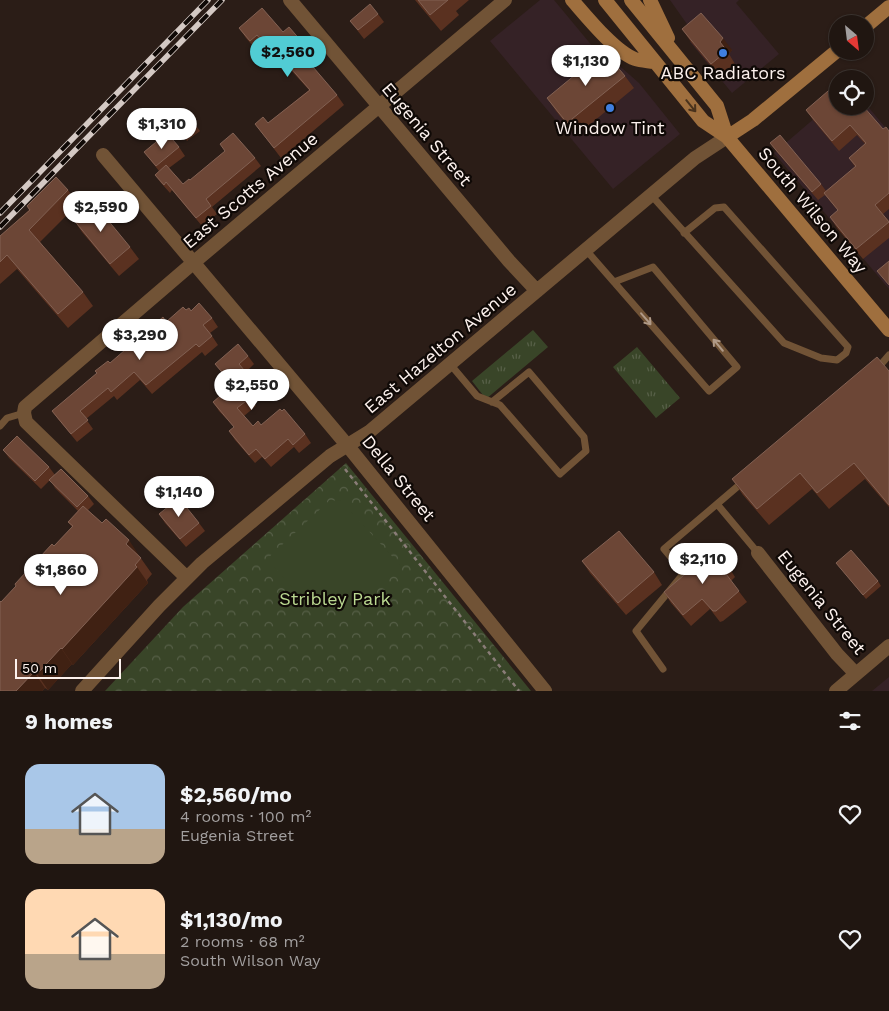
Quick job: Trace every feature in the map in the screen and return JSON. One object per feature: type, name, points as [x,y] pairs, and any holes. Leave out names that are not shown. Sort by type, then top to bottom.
[{"type":"main road","points":[[572,0],[597,30],[626,54],[634,58],[654,62]]},
{"type":"main road","name":"South Wilson Way","points":[[605,0],[703,121],[727,137],[889,330]]},
{"type":"main road","name":"South Wilson Way","points":[[631,0],[717,106],[727,137]]},
{"type":"main road","points":[[650,0],[666,32],[670,49]]},
{"type":"main road","points":[[874,20],[889,7]]},
{"type":"main road","name":"East Hazelton Avenue","points":[[727,137],[753,120],[829,57]]},
{"type":"street","name":"Eugenia Street","points":[[290,0],[509,261],[537,291]]},
{"type":"street","name":"East Scotts Avenue","points":[[24,413],[27,404],[505,0]]},
{"type":"street","name":"East Hazelton Avenue","points":[[82,691],[202,563],[330,456],[369,432],[695,158],[727,137]]},
{"type":"street","name":"Della Street","points":[[103,155],[347,445],[545,691]]},
{"type":"street","points":[[24,413],[26,422],[187,578]]},
{"type":"street","name":"Eugenia Street","points":[[758,553],[837,654],[856,674]]},
{"type":"street","points":[[836,691],[889,646]]},
{"type":"lane","points":[[651,195],[684,233],[784,343],[821,358],[837,360],[846,353],[848,347],[724,207],[715,208],[684,233]]},
{"type":"lane","points":[[586,250],[709,392],[737,367],[652,267],[614,282]]},
{"type":"lane","points":[[868,376],[889,355]]},
{"type":"lane","points":[[450,364],[477,396],[492,402],[500,405],[560,474],[586,450],[584,437],[529,372],[492,402]]},
{"type":"lane","points":[[0,426],[7,418],[24,413]]},
{"type":"lane","points":[[663,669],[636,631],[684,572],[664,549],[754,473]]},
{"type":"lane","points":[[717,504],[758,553]]},
{"type":"path","points":[[345,469],[519,691]]},
{"type":"shaded area","points":[[540,0],[554,0],[608,65],[614,61],[639,83],[680,134],[613,189],[490,41]]},
{"type":"shaded area","points":[[670,0],[739,0],[736,3],[779,54],[732,93],[690,42],[696,37]]},
{"type":"shaded area","points":[[829,106],[829,115],[874,114],[889,132],[889,289],[774,153]]},
{"type":"shaded area","points":[[889,677],[889,691],[872,691]]},
{"type":"green space","points":[[533,330],[548,347],[486,399],[472,381]]},
{"type":"green space","points":[[637,347],[680,398],[656,418],[613,367]]},
{"type":"green space","name":"Stribley Park","points":[[346,463],[531,691],[105,691],[183,607]]},
{"type":"green space","points":[[340,500],[400,565],[356,605],[307,604],[267,559],[329,501]]},
{"type":"building","points":[[418,0],[448,0],[430,15]]},
{"type":"building","points":[[370,4],[378,14],[358,30],[350,21]]},
{"type":"building","points":[[262,8],[283,32],[289,27],[302,42],[296,47],[337,95],[274,148],[255,124],[263,117],[268,123],[310,90],[282,58],[279,61],[257,35],[250,41],[239,28]]},
{"type":"building","points":[[701,13],[723,38],[720,42],[727,51],[711,64],[682,29]]},
{"type":"building","points":[[604,51],[625,76],[567,123],[547,98]]},
{"type":"building","points":[[829,90],[829,115],[871,115],[883,129],[886,127],[889,131],[889,193],[875,205],[889,222],[856,249],[830,217],[838,210],[824,193],[856,166],[849,158],[866,143],[850,125],[832,141],[806,110]]},
{"type":"building","points":[[183,109],[194,123],[181,133],[170,119]]},
{"type":"building","points":[[167,133],[179,147],[156,166],[144,152]]},
{"type":"building","points":[[233,133],[255,158],[206,199],[211,206],[196,218],[166,182],[164,185],[155,175],[166,165],[183,184],[225,151],[220,144]]},
{"type":"building","points":[[780,135],[821,184],[812,192],[770,143]]},
{"type":"building","points":[[56,177],[68,190],[29,230],[83,292],[58,314],[7,255],[0,262],[0,236],[30,210],[27,206]]},
{"type":"building","points":[[93,202],[130,247],[110,264],[73,219]]},
{"type":"building","points":[[889,261],[889,285],[877,271]]},
{"type":"building","points":[[199,303],[212,318],[203,325],[212,336],[199,347],[196,344],[146,385],[134,372],[111,392],[108,388],[80,411],[88,420],[71,434],[52,411],[97,373],[95,371],[108,361],[110,363],[163,317],[166,322],[183,307],[186,310],[189,308],[191,311]]},
{"type":"building","points":[[238,344],[248,356],[239,364],[254,382],[244,391],[250,398],[237,408],[253,426],[258,421],[261,425],[280,409],[282,411],[284,409],[305,434],[293,445],[288,439],[265,459],[256,449],[249,455],[229,431],[234,427],[213,402],[233,385],[215,364]]},
{"type":"building","points":[[877,357],[889,371],[889,505],[854,463],[817,493],[800,473],[757,509],[732,479]]},
{"type":"building","points":[[17,436],[49,467],[35,481],[3,450]]},
{"type":"building","points":[[61,469],[88,496],[77,507],[49,480]]},
{"type":"building","points":[[179,498],[199,523],[180,539],[159,514]]},
{"type":"building","points":[[83,506],[102,523],[106,519],[129,540],[126,544],[141,558],[135,565],[137,567],[37,674],[34,672],[16,691],[0,691],[0,601],[16,586],[15,584],[52,544],[54,546],[73,526],[68,522]]},
{"type":"building","points":[[619,531],[654,572],[618,603],[582,561]]},
{"type":"building","points":[[715,549],[728,566],[723,570],[739,591],[716,611],[713,611],[702,599],[683,615],[664,592]]},
{"type":"building","points":[[851,550],[878,581],[863,595],[836,563]]},
{"type":"railway","points":[[0,213],[208,0]]},
{"type":"railway","points":[[0,227],[222,0]]},
{"type":"place","name":"ABC Radiators","points":[[723,53]]},
{"type":"place","name":"Window Tint","points":[[610,108]]}]
